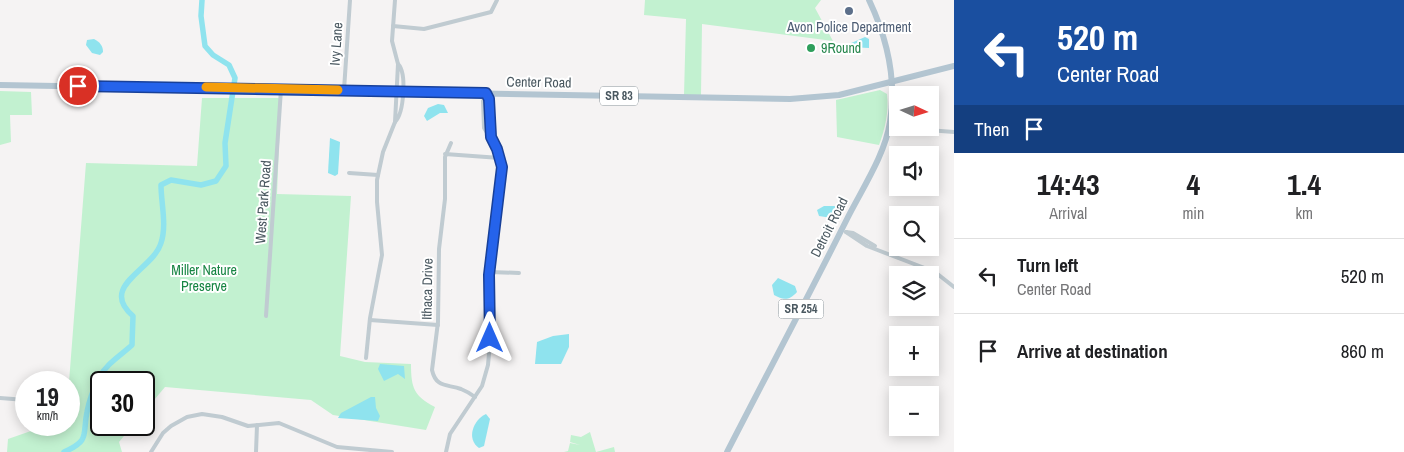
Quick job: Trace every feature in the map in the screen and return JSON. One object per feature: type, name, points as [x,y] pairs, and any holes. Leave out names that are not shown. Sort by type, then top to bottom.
[{"type":"main road","name":"Detroit Road","points":[[869,0],[887,50],[893,86]]},
{"type":"main road","name":"Center Road","points":[[0,85],[399,91],[486,95],[815,98],[839,95],[954,66]]},
{"type":"main road","name":"Detroit Road","points":[[727,452],[844,231],[879,154],[889,127]]},
{"type":"street","name":"Ivy Lane","points":[[344,90],[350,0]]},
{"type":"street","points":[[366,358],[370,320],[382,255],[377,202],[378,175],[383,152],[395,122],[399,91],[398,64],[393,45],[395,0]]},
{"type":"street","points":[[393,26],[424,29],[467,19],[491,12],[497,0]]},
{"type":"street","name":"West Park Road","points":[[266,316],[281,89]]},
{"type":"street","points":[[446,452],[453,430],[484,382],[488,365],[491,331],[490,272],[499,205],[500,158],[491,137],[489,99],[486,95]]},
{"type":"street","points":[[939,131],[954,132]]},
{"type":"street","name":"Ithaca Drive","points":[[451,143],[446,154],[446,199],[439,249],[438,325],[433,366],[434,378],[444,386],[461,389],[475,397]]},
{"type":"street","points":[[446,154],[500,158]]},
{"type":"street","points":[[349,173],[378,175]]},
{"type":"street","points":[[844,231],[867,246],[876,247],[935,272],[954,287]]},
{"type":"street","points":[[490,272],[519,273]]},
{"type":"street","points":[[370,320],[438,325]]},
{"type":"street","points":[[0,398],[15,399]]},
{"type":"street","points":[[150,452],[167,429],[180,420],[194,415],[217,416],[242,425],[272,422],[285,424],[337,447],[392,452]]},
{"type":"street","points":[[256,452],[257,425]]},
{"type":"green space","points":[[645,0],[821,0],[815,8],[833,41],[702,24],[701,95],[684,95],[686,19],[644,15]]},
{"type":"green space","points":[[880,90],[887,94],[887,114],[879,145],[837,137],[836,100]]},
{"type":"green space","points":[[0,91],[31,92],[32,115],[10,115],[11,142],[0,145]]},
{"type":"green space","name":"Miller Nature Preserve","points":[[202,98],[281,98],[277,194],[351,196],[340,356],[365,362],[411,364],[415,390],[422,399],[435,407],[426,430],[333,415],[311,400],[165,387],[155,399],[155,371],[90,371],[90,436],[124,436],[119,442],[122,452],[7,452],[8,439],[17,436],[80,436],[80,371],[70,371],[86,163],[197,166]]},
{"type":"green space","points":[[590,432],[596,452],[564,452],[568,451],[570,443],[580,445],[570,442],[571,435],[581,437]]},
{"type":"green space","points":[[614,447],[615,452],[596,452]]},
{"type":"water","points":[[865,37],[869,39],[869,48],[848,47],[849,44]]},
{"type":"water","points":[[94,39],[102,48],[103,52],[100,55],[92,53],[86,45],[87,40]]},
{"type":"water","points":[[438,104],[444,105],[448,113],[440,113],[427,121],[424,116],[428,108]]},
{"type":"water","points":[[330,138],[340,142],[338,174],[335,176],[328,173]]},
{"type":"water","points":[[824,206],[842,206],[838,219],[819,216],[817,210]]},
{"type":"water","points":[[778,278],[795,286],[797,292],[786,299],[774,295],[772,285]]},
{"type":"water","points":[[569,334],[569,347],[561,364],[535,364],[537,342],[553,336]]},
{"type":"water","points":[[380,364],[404,366],[405,379],[398,374],[384,381],[378,369]]},
{"type":"water","points":[[371,397],[375,397],[376,408],[380,416],[378,421],[338,418],[341,413]]},
{"type":"water","points":[[486,414],[490,419],[484,446],[479,448],[473,440],[473,430],[481,417]]},
{"type":"waterway","points":[[64,452],[73,448],[84,436],[89,403],[102,373],[109,364],[132,345],[133,316],[124,305],[121,296],[124,287],[156,253],[161,243],[164,221],[161,185],[171,180],[201,185],[216,181],[226,166],[225,143],[235,78],[229,65],[213,55],[205,46],[201,16],[202,0]]},
{"type":"slow traffic","points":[[206,87],[338,90]]},
{"type":"place","name":"Avon Police Department","points":[[849,11]]},
{"type":"place","name":"9Round","points":[[811,48]]},
{"type":"route","points":[[78,86],[486,93],[489,99],[491,137],[496,145],[502,167],[499,205],[489,275],[490,338]]}]
